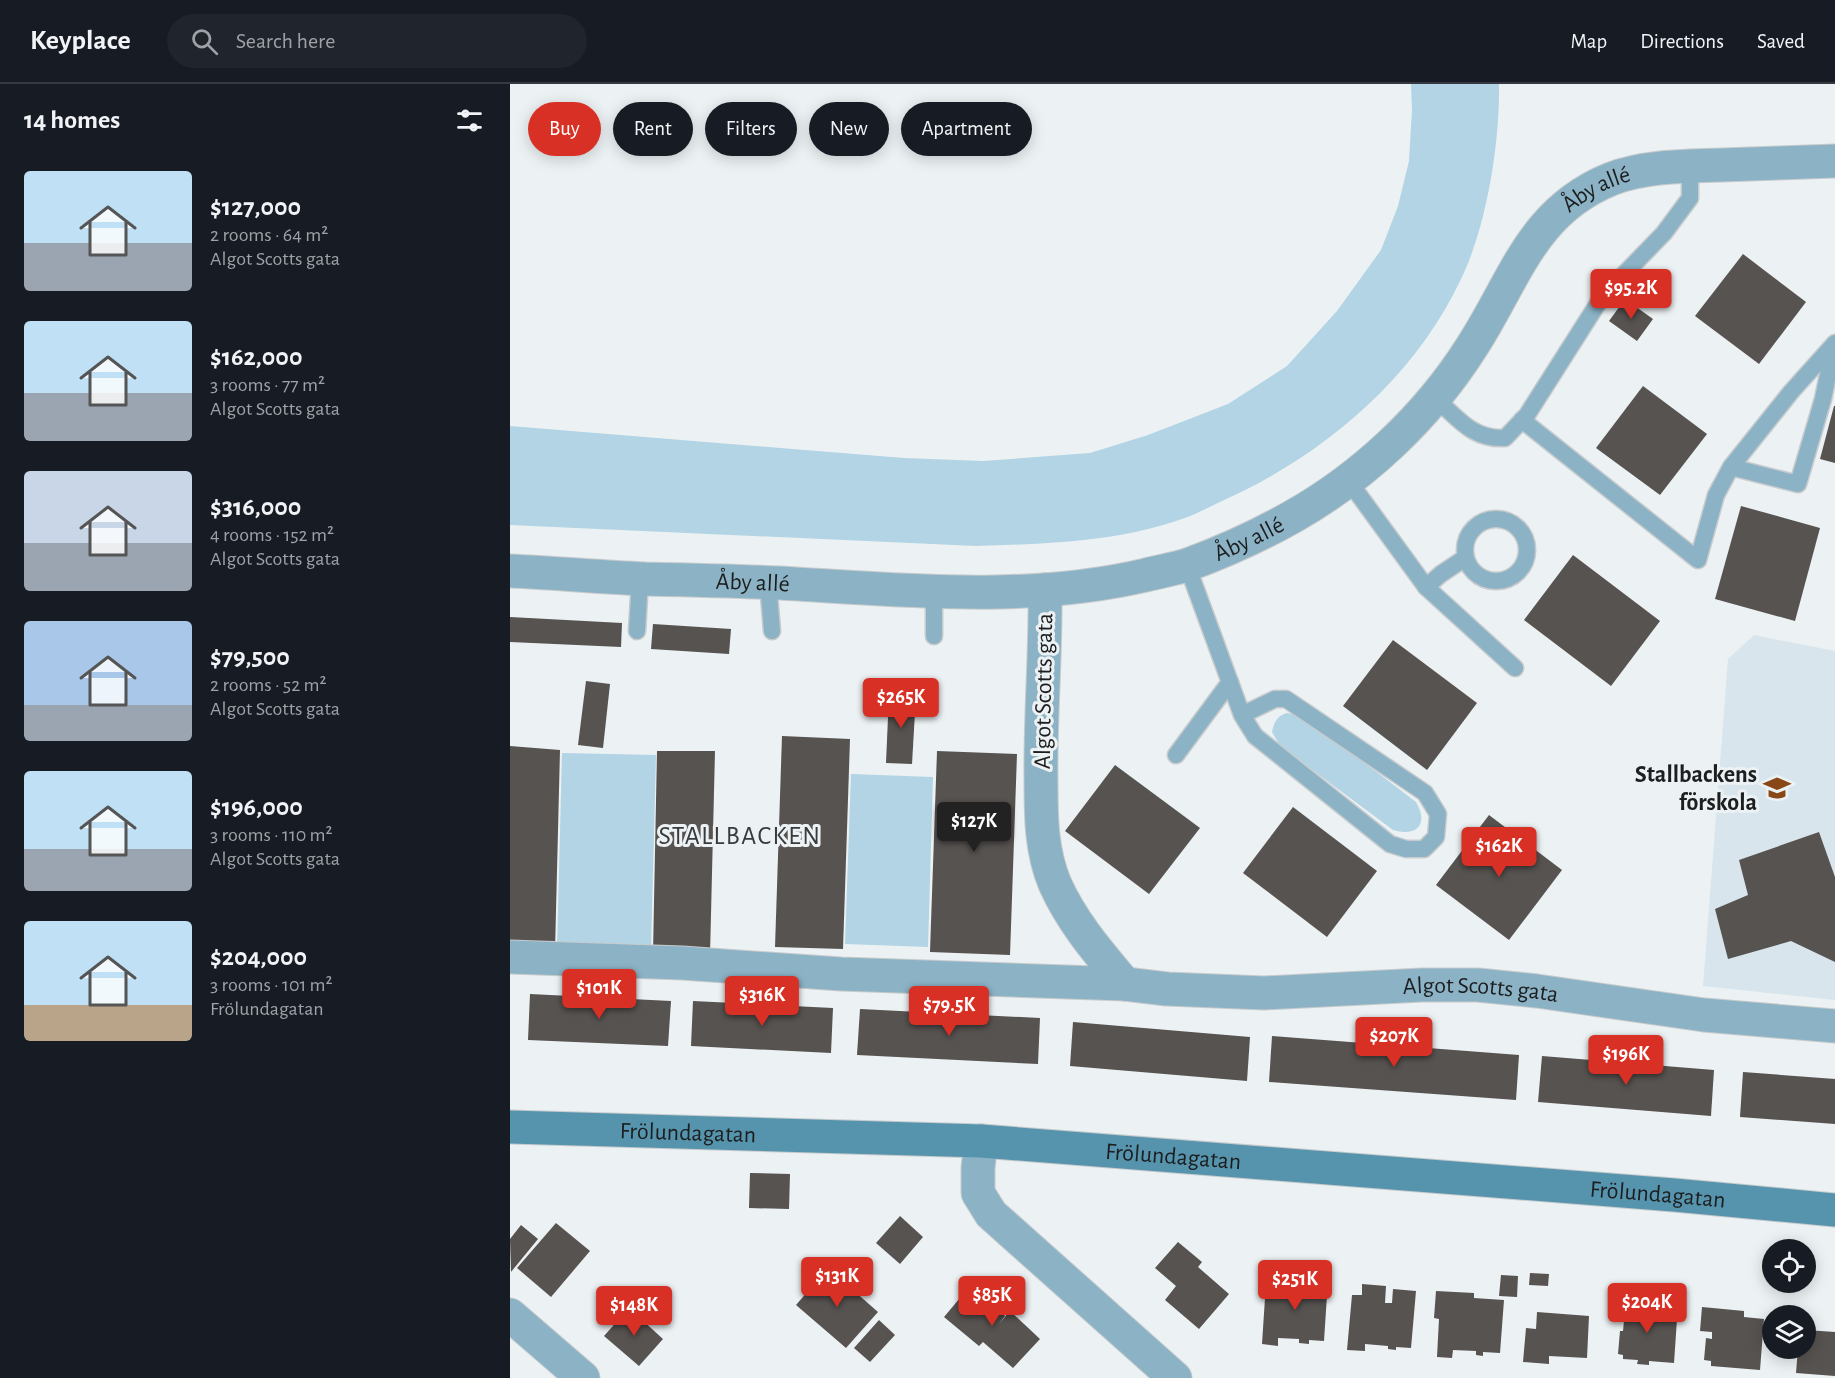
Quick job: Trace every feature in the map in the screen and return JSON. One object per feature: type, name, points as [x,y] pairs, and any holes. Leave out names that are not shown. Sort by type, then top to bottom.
[{"type":"street","name":"Åby allé","points":[[510,571],[640,579],[934,591],[1045,590],[1113,583],[1187,565],[1238,544],[1294,516],[1348,480],[1399,435],[1434,397],[1471,350],[1525,251],[1563,207],[1582,192],[1616,177],[1643,171],[1690,166],[1835,161]]},
{"type":"street","name":"Algot Scotts gata","points":[[1045,590],[1040,742],[1041,835],[1054,883],[1084,936],[1125,984]]},
{"type":"street","name":"Algot Scotts gata","points":[[510,957],[682,963],[841,974],[1125,984],[1167,989],[1264,993],[1422,984],[1478,985],[1704,1015],[1835,1026]]},
{"type":"street","name":"Frölundagatan","points":[[510,1127],[981,1141],[1674,1195],[1835,1210]]},
{"type":"street","points":[[981,1141],[978,1193],[991,1214],[1175,1378]]},
{"type":"street","points":[[510,1315],[583,1378]]},
{"type":"lane","points":[[1434,397],[1475,433],[1491,439],[1505,438],[1522,420],[1602,297],[1664,233],[1690,198],[1690,166]]},
{"type":"lane","points":[[1522,420],[1698,560],[1716,495],[1731,467],[1791,392],[1835,344]]},
{"type":"lane","points":[[1731,467],[1798,484],[1823,399],[1835,344]]},
{"type":"lane","points":[[1348,480],[1426,587],[1515,668]]},
{"type":"lane","points":[[1426,587],[1465,558]]},
{"type":"lane","points":[[1187,565],[1242,715],[1255,736],[1390,844],[1406,849],[1424,849],[1436,837],[1438,814],[1425,793],[1286,699],[1275,699],[1242,715]]},
{"type":"lane","points":[[637,631],[640,579]]},
{"type":"lane","points":[[768,583],[772,631]]},
{"type":"lane","points":[[934,591],[934,636]]},
{"type":"lane","points":[[1176,755],[1230,682]]},
{"type":"shaded area","points":[[1411,84],[1499,84],[1497,131],[1490,183],[1485,209],[1470,258],[1441,316],[1417,351],[1390,383],[1328,439],[1294,463],[1257,484],[1187,517],[1157,527],[1132,533],[1054,543],[976,546],[510,525],[510,426],[904,458],[983,461],[1090,453],[1148,435],[1228,404],[1287,366],[1337,311],[1381,250],[1398,206],[1409,161]]},
{"type":"shaded area","name":"Stallbackens förskola","points":[[1754,635],[1835,651],[1835,1000],[1703,986],[1728,659]]},
{"type":"shaded area","points":[[1287,713],[1315,725],[1416,802],[1421,817],[1418,827],[1409,832],[1393,830],[1287,751],[1279,744],[1272,732],[1276,720]]},
{"type":"shaded area","points":[[562,753],[656,755],[651,950],[557,948]]},
{"type":"shaded area","points":[[851,774],[933,777],[928,947],[845,944]]},
{"type":"building","points":[[1743,254],[1806,302],[1759,364],[1695,316]]},
{"type":"building","points":[[1625,299],[1653,319],[1637,341],[1609,321]]},
{"type":"building","points":[[1643,386],[1707,434],[1660,495],[1596,448]]},
{"type":"building","points":[[1835,406],[1835,463],[1820,459]]},
{"type":"building","points":[[1741,506],[1820,528],[1795,621],[1715,599]]},
{"type":"building","points":[[1573,555],[1660,621],[1611,686],[1524,620]]},
{"type":"building","points":[[510,617],[622,623],[621,647],[510,642]]},
{"type":"building","points":[[653,624],[731,629],[729,654],[651,649]]},
{"type":"building","points":[[1393,640],[1477,703],[1427,770],[1343,706]]},
{"type":"building","points":[[586,681],[610,684],[603,748],[578,745]]},
{"type":"building","points":[[889,694],[916,695],[912,764],[886,763]]},
{"type":"building","points":[[782,736],[850,739],[843,949],[775,947]]},
{"type":"building","points":[[510,746],[560,750],[555,951],[510,949]]},
{"type":"building","points":[[657,751],[715,751],[710,955],[653,953]]},
{"type":"building","points":[[937,751],[1017,754],[1010,955],[930,952]]},
{"type":"building","points":[[1115,765],[1200,828],[1149,894],[1065,831]]},
{"type":"building","points":[[1293,807],[1377,871],[1327,937],[1243,873]]},
{"type":"building","points":[[1489,815],[1562,870],[1509,940],[1436,885]]},
{"type":"building","points":[[1819,832],[1835,877],[1835,962],[1791,941],[1728,959],[1715,909],[1748,895],[1739,860]]},
{"type":"building","points":[[530,994],[671,1001],[668,1046],[528,1040]]},
{"type":"building","points":[[693,1001],[833,1008],[831,1053],[691,1046]]},
{"type":"building","points":[[860,1009],[1040,1018],[1038,1064],[857,1055]]},
{"type":"building","points":[[1073,1022],[1250,1037],[1247,1081],[1070,1066]]},
{"type":"building","points":[[1272,1036],[1519,1055],[1516,1100],[1269,1082]]},
{"type":"building","points":[[1542,1056],[1714,1070],[1711,1116],[1538,1102]]},
{"type":"building","points":[[1743,1072],[1835,1079],[1835,1124],[1740,1117]]},
{"type":"building","points":[[750,1173],[790,1174],[789,1209],[749,1208]]},
{"type":"building","points":[[900,1216],[923,1237],[900,1264],[876,1243]]},
{"type":"building","points":[[556,1223],[590,1251],[551,1297],[517,1268]]},
{"type":"building","points":[[521,1225],[538,1239],[511,1272],[510,1239]]},
{"type":"building","points":[[1178,1242],[1202,1262],[1198,1267],[1229,1294],[1199,1329],[1165,1300],[1176,1286],[1155,1268]]},
{"type":"building","points":[[828,1268],[878,1312],[846,1348],[796,1305]]},
{"type":"building","points":[[1530,1273],[1549,1274],[1548,1286],[1529,1285]]},
{"type":"building","points":[[1501,1275],[1518,1276],[1517,1297],[1499,1296]]},
{"type":"building","points":[[1280,1277],[1328,1280],[1324,1341],[1309,1340],[1309,1344],[1299,1343],[1299,1339],[1278,1338],[1278,1346],[1262,1344],[1265,1298],[1269,1298],[1270,1281],[1280,1282]]},
{"type":"building","points":[[1362,1284],[1386,1286],[1385,1303],[1392,1303],[1393,1289],[1416,1291],[1411,1348],[1396,1347],[1396,1350],[1388,1349],[1388,1346],[1365,1344],[1365,1351],[1347,1350],[1352,1295],[1362,1295]]},
{"type":"building","points":[[970,1286],[1005,1316],[999,1324],[1010,1311],[1040,1339],[1013,1368],[983,1342],[979,1346],[944,1317]]},
{"type":"building","points":[[1436,1291],[1474,1293],[1474,1298],[1504,1300],[1500,1353],[1483,1352],[1483,1356],[1476,1355],[1476,1351],[1453,1350],[1452,1358],[1437,1357],[1439,1319],[1434,1318]]},
{"type":"building","points":[[1626,1300],[1657,1302],[1656,1317],[1677,1319],[1674,1363],[1649,1361],[1649,1365],[1637,1364],[1638,1360],[1623,1359],[1623,1355],[1618,1354]]},
{"type":"building","points":[[1702,1307],[1744,1311],[1744,1317],[1762,1319],[1760,1370],[1711,1366],[1711,1361],[1704,1360],[1706,1338],[1712,1339],[1712,1332],[1700,1331]]},
{"type":"building","points":[[629,1308],[663,1339],[639,1366],[604,1336]]},
{"type":"building","points":[[1537,1312],[1589,1316],[1587,1358],[1549,1356],[1549,1364],[1523,1362],[1526,1328],[1536,1329]]},
{"type":"building","points":[[879,1320],[895,1335],[870,1362],[854,1348]]},
{"type":"building","points":[[1816,1331],[1835,1332],[1835,1376],[1796,1373],[1797,1359],[1816,1359]]},
{"type":"place","name":"Stallbackens förskola","points":[[1777,788]]},
{"type":"district","name":"STALLBACKEN","points":[[740,835]]}]
